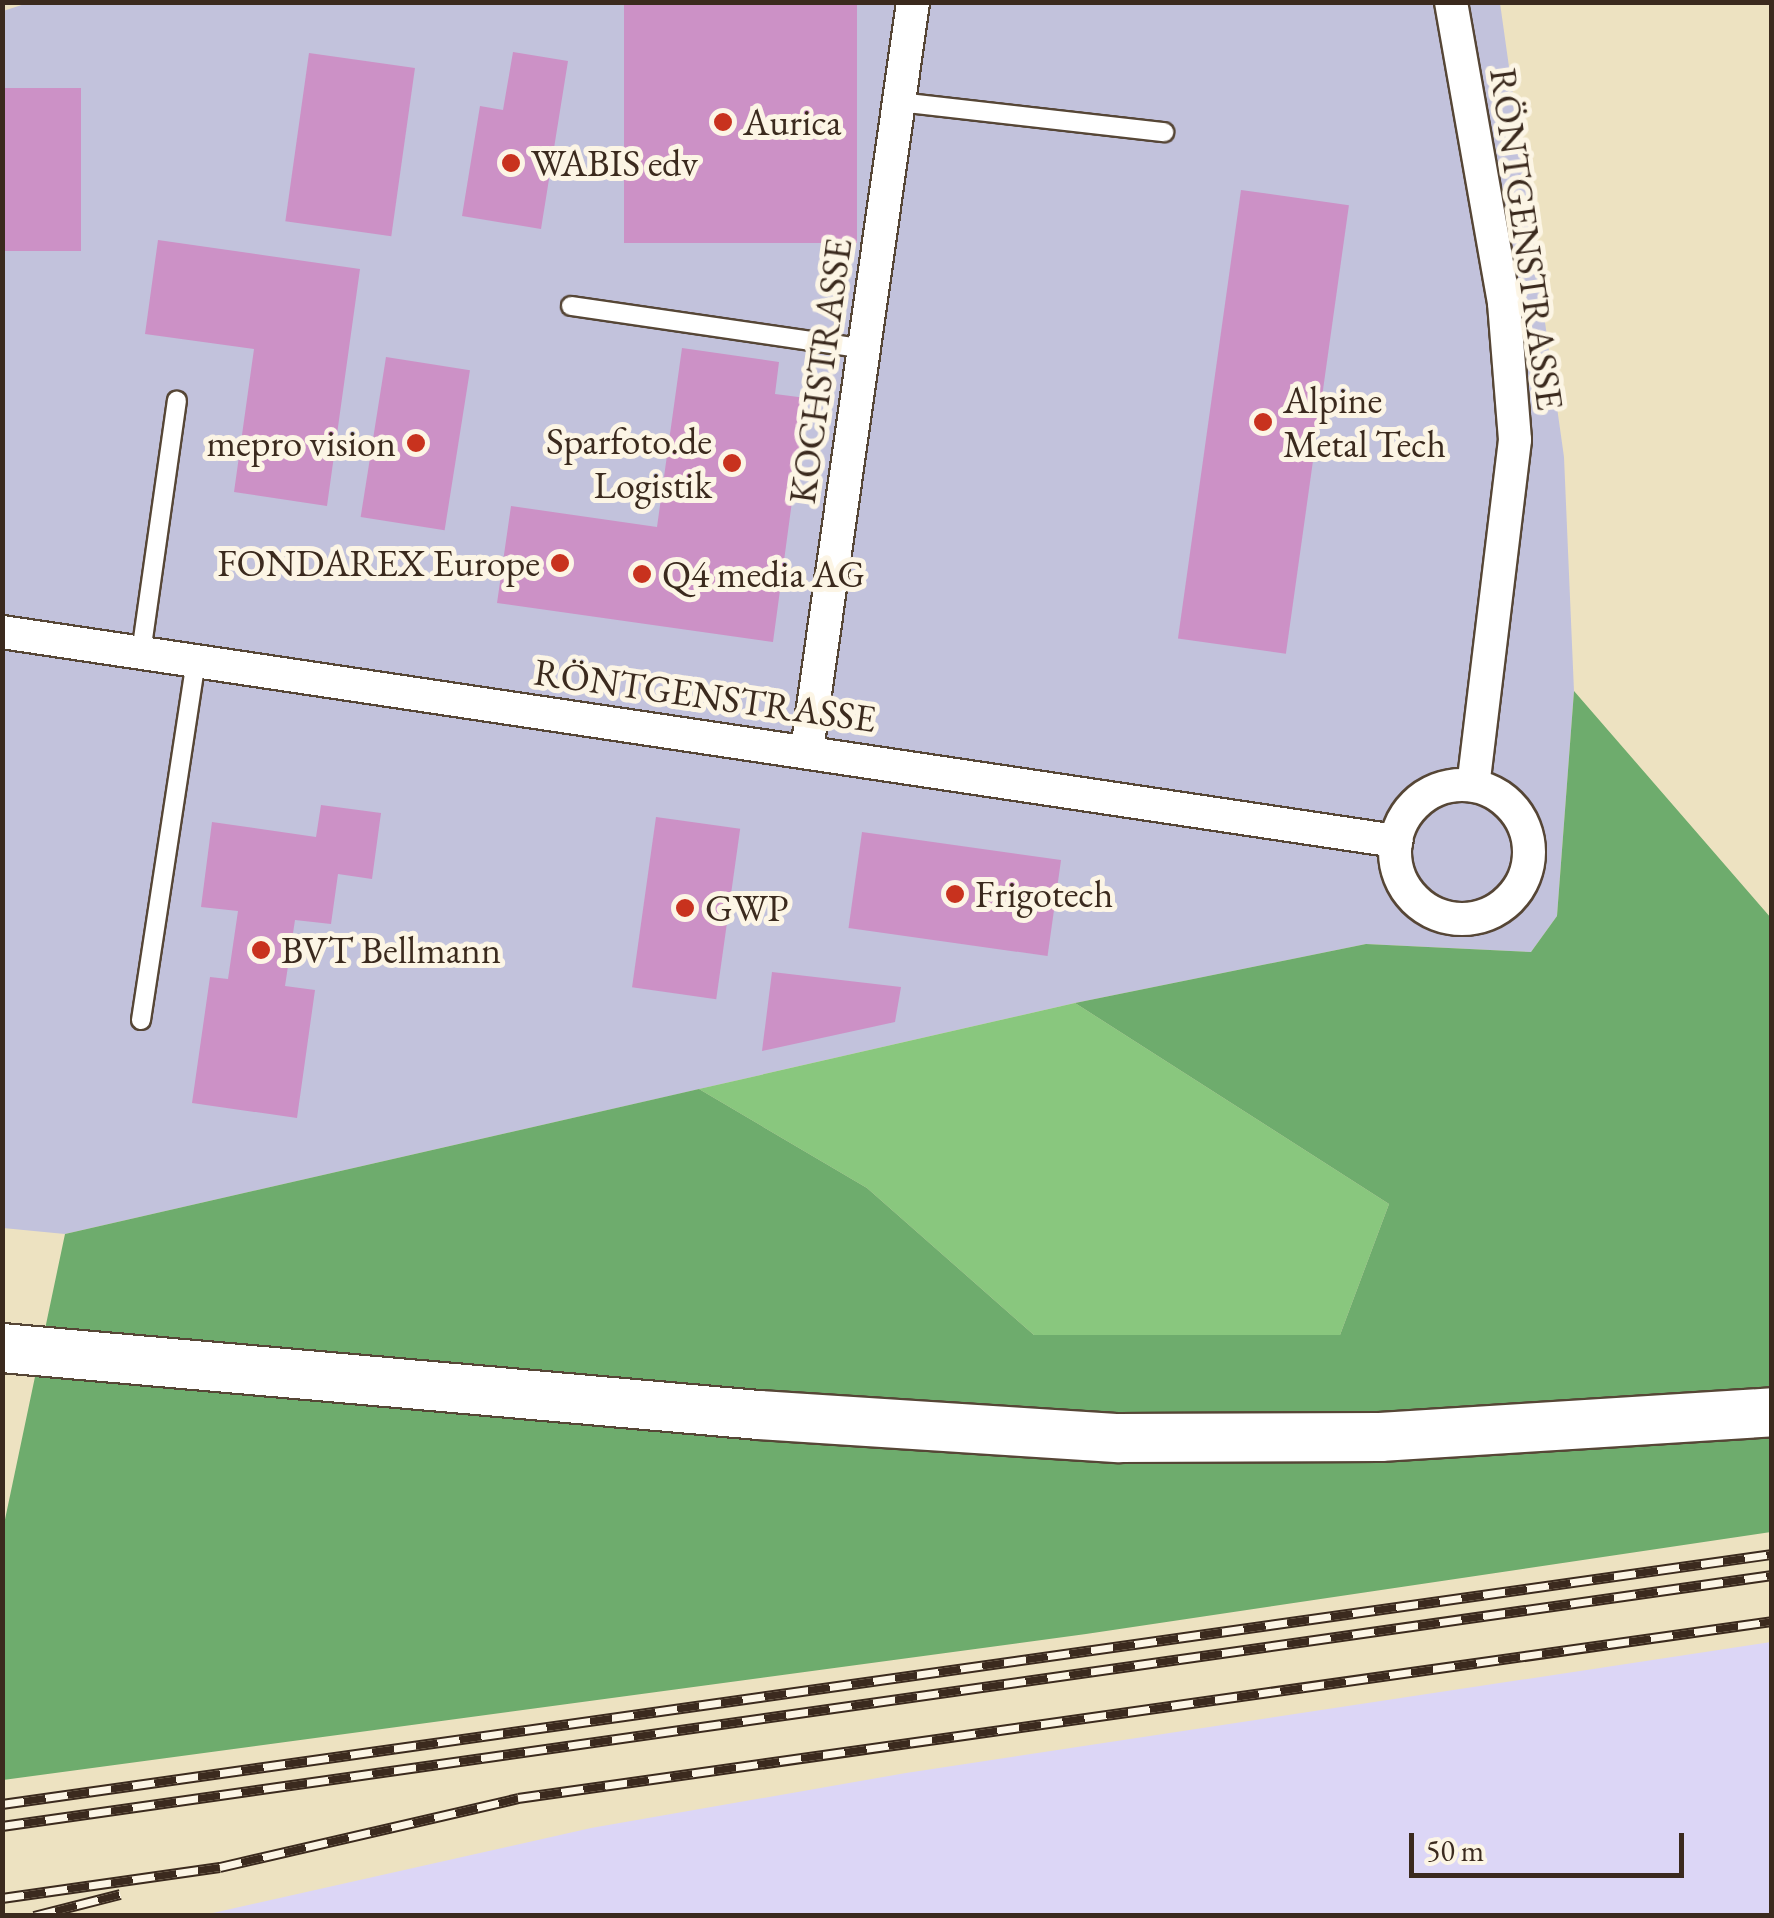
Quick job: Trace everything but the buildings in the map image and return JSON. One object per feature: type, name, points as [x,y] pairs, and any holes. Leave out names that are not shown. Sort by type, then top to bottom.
[{"type":"main road","points":[[2,1348],[759,1415],[1119,1438],[1380,1437],[1772,1412]]},
{"type":"street","name":"KOCHSTRASSE","points":[[806,750],[913,2]]},
{"type":"street","name":"RÖNTGENSTRASSE","points":[[1451,2],[1504,303],[1516,440],[1473,785]]},
{"type":"street","name":"RÖNTGENSTRASSE","points":[[2,632],[1396,841]]},
{"type":"street","points":[[1452,785],[1473,785],[1512,806],[1530,847],[1523,880],[1502,907],[1459,920],[1418,903],[1396,864],[1396,841],[1402,821],[1423,798],[1452,785]]},
{"type":"lane","points":[[899,102],[1164,132]]},
{"type":"lane","points":[[571,306],[864,349]]},
{"type":"lane","points":[[142,652],[177,401]]},
{"type":"lane","points":[[140,1020],[196,660]]},
{"type":"shaded area","points":[[31,2],[1500,3],[1564,457],[1574,691],[1557,916],[1531,952],[1366,944],[1075,1003],[65,1234],[3,1228],[3,11]]},
{"type":"shaded area","points":[[1771,1642],[1771,1915],[204,1915],[591,1828],[906,1773]]},
{"type":"green space","points":[[1574,691],[1771,918],[1771,1532],[1086,1634],[3,1780],[3,1529],[65,1234],[699,1089],[867,1188],[1034,1335],[1340,1335],[1389,1204],[1075,1003],[1366,944],[1531,952],[1557,916]]},
{"type":"green space","points":[[1075,1003],[1389,1204],[1340,1335],[1034,1335],[867,1188],[699,1089]]},
{"type":"railway","points":[[2,1804],[1772,1554]]},
{"type":"railway","points":[[2,1826],[1772,1575]]},
{"type":"railway","points":[[2,1898],[220,1867],[518,1798],[1772,1621]]},
{"type":"railway","points":[[34,1916],[120,1894]]},
{"type":"place","name":"Aurica","points":[[723,122]]},
{"type":"place","name":"WABIS edv","points":[[511,163]]},
{"type":"place","name":"Alpine Metal Tech","points":[[1263,422]]},
{"type":"place","name":"mepro vision","points":[[416,443]]},
{"type":"place","name":"Sparfoto.de Logistik","points":[[732,463]]},
{"type":"place","name":"FONDAREX Europe","points":[[560,563]]},
{"type":"place","name":"Q4 media AG","points":[[642,574]]},
{"type":"place","name":"Frigotech","points":[[955,894]]},
{"type":"place","name":"GWP","points":[[685,908]]},
{"type":"place","name":"BVT Bellmann","points":[[261,950]]}]
